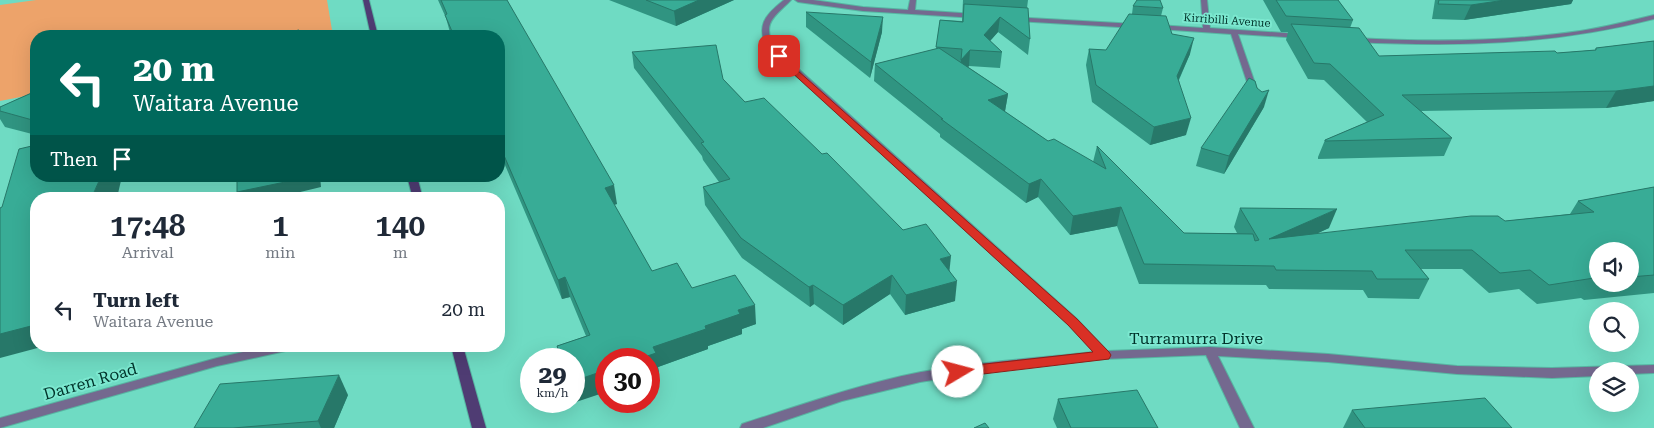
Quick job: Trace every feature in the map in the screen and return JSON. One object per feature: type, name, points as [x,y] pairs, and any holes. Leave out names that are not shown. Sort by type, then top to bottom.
[{"type":"main road","points":[[366,0],[374,30]]},
{"type":"main road","points":[[459,352],[479,428]]},
{"type":"street","points":[[788,0],[770,16],[766,24],[764,31],[771,48],[1073,322],[1104,355]]},
{"type":"street","points":[[798,0],[863,9],[980,16]]},
{"type":"street","points":[[911,12],[913,0]]},
{"type":"street","points":[[1204,0],[1207,30]]},
{"type":"street","points":[[1350,39],[1424,42],[1535,39],[1586,33],[1654,17]]},
{"type":"street","name":"Kirribilli Avenue","points":[[1010,18],[1311,37]]},
{"type":"street","points":[[1234,32],[1255,95]]},
{"type":"street","points":[[1210,351],[1247,428]]},
{"type":"street","name":"Turramurra Drive","points":[[747,428],[842,397],[920,377],[997,366],[1104,355],[1210,351],[1328,358],[1457,370],[1552,373],[1654,369]]},
{"type":"street","name":"Darren Road","points":[[217,362],[244,352]]},
{"type":"street","name":"Darren Road","points":[[0,423],[217,362],[263,352]]},
{"type":"shaded area","points":[[36,0],[327,0],[332,30],[30,30],[30,95],[0,101],[0,5]]},
{"type":"building","points":[[441,0],[507,0],[614,185],[605,188],[652,271],[677,263],[692,288],[735,275],[755,305],[738,310],[740,314],[705,326],[706,329],[654,348],[595,348],[595,374],[585,377],[585,348],[558,348],[557,346],[590,335],[565,277],[558,280],[505,158],[505,30],[451,30],[445,15],[447,14]]},
{"type":"building","points":[[646,0],[699,0],[674,11]]},
{"type":"building","points":[[1137,0],[1160,0],[1163,8],[1133,6]]},
{"type":"building","points":[[1276,0],[1338,0],[1353,20],[1286,16]]},
{"type":"building","points":[[1439,0],[1505,0],[1471,5],[1438,4]]},
{"type":"building","points":[[964,4],[1028,8],[1030,39],[1000,17],[984,35],[1002,52],[970,50],[961,60],[962,49],[936,47],[940,20],[963,22]]},
{"type":"building","points":[[806,12],[883,17],[871,62]]},
{"type":"building","points":[[1129,14],[1166,16],[1172,34],[1194,38],[1177,76],[1191,118],[1154,127],[1096,85],[1089,49],[1106,50]]},
{"type":"building","points":[[1291,24],[1359,28],[1379,56],[1555,51],[1557,53],[1596,50],[1596,48],[1654,41],[1654,86],[1616,91],[1402,95],[1452,138],[1325,141],[1384,115],[1330,64],[1314,63]]},
{"type":"building","points":[[716,45],[723,79],[745,102],[764,98],[822,154],[827,153],[903,230],[926,224],[951,256],[940,259],[957,281],[906,295],[892,275],[843,305],[813,285],[809,287],[741,238],[703,187],[730,179],[701,143],[704,142],[632,52]]},
{"type":"building","points":[[939,48],[1008,94],[988,100],[1048,141],[1054,139],[1106,169],[1097,146],[1184,233],[1253,234],[1255,241],[1259,240],[1240,208],[1337,209],[1269,239],[1471,216],[1498,216],[1505,221],[1594,212],[1578,201],[1654,187],[1654,275],[1639,276],[1639,242],[1589,242],[1589,279],[1549,285],[1530,270],[1500,273],[1472,250],[1405,250],[1429,279],[1377,279],[1372,271],[1276,270],[1274,266],[1144,264],[1121,207],[1073,216],[1041,179],[1029,184],[941,119],[943,119],[875,64]]},
{"type":"building","points":[[1249,78],[1255,81],[1257,88],[1262,92],[1269,90],[1229,156],[1201,148]]},
{"type":"building","points":[[30,94],[30,119],[0,111],[0,107]]},
{"type":"building","points":[[30,146],[30,182],[99,182],[94,192],[30,192],[30,326],[0,334],[0,208],[2,207],[19,149]]},
{"type":"building","points":[[237,182],[285,182],[237,192]]},
{"type":"building","points":[[339,375],[318,421],[233,428],[194,428],[220,384]]},
{"type":"building","points":[[1137,390],[1158,428],[1071,428],[1058,399]]},
{"type":"building","points":[[1485,398],[1512,428],[1365,428],[1352,410]]},
{"type":"building","points":[[985,423],[989,428],[974,428]]},
{"type":"route","points":[[779,56],[1073,322],[1104,355],[958,372]]}]
